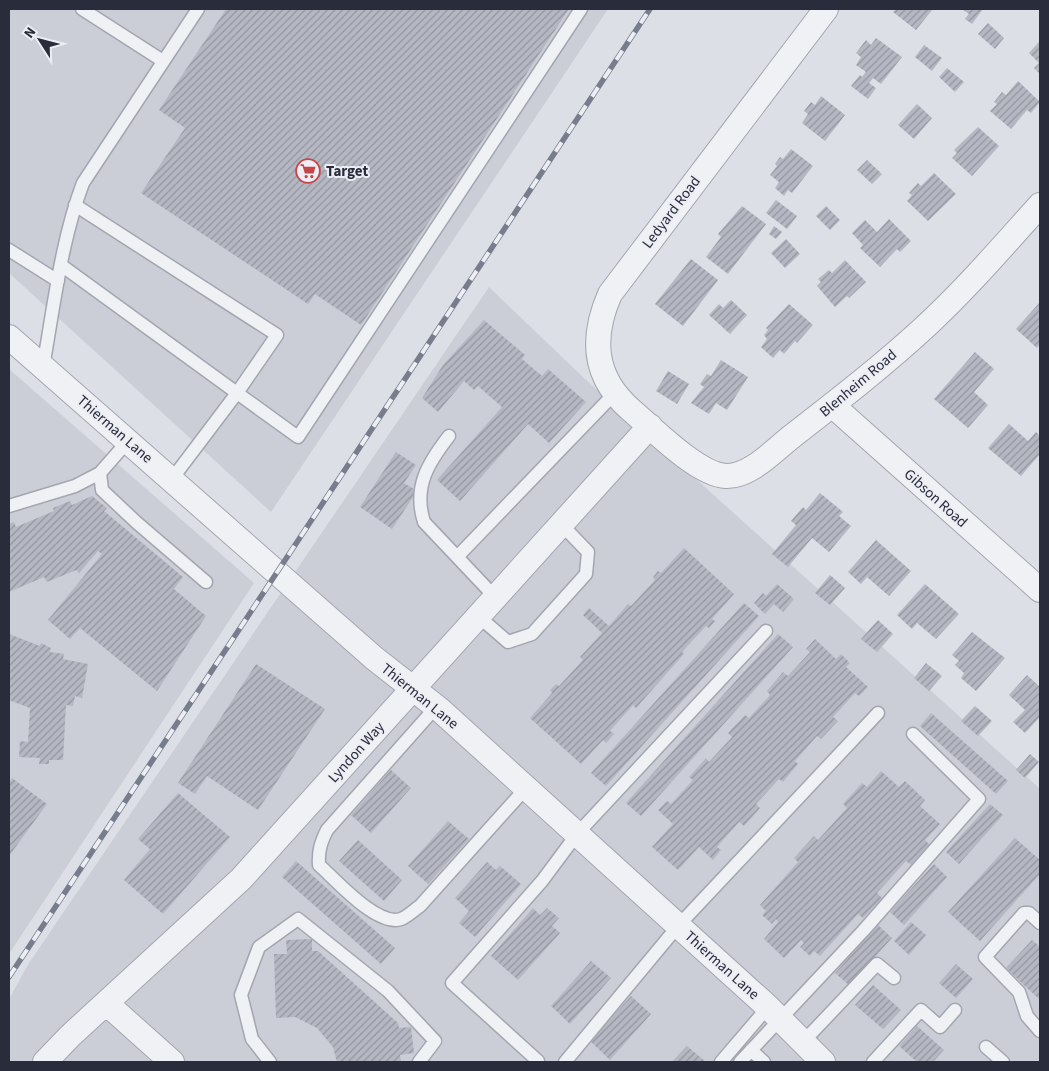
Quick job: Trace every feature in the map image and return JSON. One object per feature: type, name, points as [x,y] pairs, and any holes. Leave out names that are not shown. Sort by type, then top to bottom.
[{"type":"street","name":"Ledyard Road","points":[[650,426],[615,393],[606,379],[598,354],[600,316],[610,294],[826,9]]},
{"type":"street","name":"Blenheim Road","points":[[650,426],[707,471],[723,476],[732,476],[750,469],[832,405],[926,326],[1040,205]]},
{"type":"street","name":"Thierman Lane","points":[[9,337],[526,788],[774,1013],[811,1055]]},
{"type":"street","name":"Gibson Road","points":[[832,405],[1040,590]]},
{"type":"street","name":"Lyndon Way","points":[[45,1062],[241,879],[650,426]]},
{"type":"street","points":[[106,1003],[172,1062]]},
{"type":"lane","points":[[82,9],[163,62]]},
{"type":"lane","points":[[61,265],[298,437],[581,9]]},
{"type":"lane","points":[[43,367],[61,265],[75,205],[83,183],[163,62],[194,10]]},
{"type":"lane","points":[[75,205],[277,335],[237,393],[172,479]]},
{"type":"lane","points":[[9,250],[58,281]]},
{"type":"lane","points":[[457,557],[615,393]]},
{"type":"lane","points":[[449,436],[430,461],[421,485],[419,508],[424,522],[495,597]]},
{"type":"lane","points":[[9,506],[75,486],[100,473],[128,441]]},
{"type":"lane","points":[[100,473],[102,490],[206,582]]},
{"type":"lane","points":[[478,616],[508,642],[532,634],[586,574],[588,552],[561,524]]},
{"type":"lane","points":[[538,1061],[452,983],[542,881],[577,834],[766,631]]},
{"type":"lane","points":[[436,708],[327,830],[318,855],[320,865],[375,915],[387,920],[401,919],[420,906],[526,788]]},
{"type":"lane","points":[[565,1062],[678,926],[878,713]]},
{"type":"lane","points":[[721,1062],[863,931],[979,799],[913,734]]},
{"type":"lane","points":[[1040,923],[1029,913],[1024,913],[985,957],[1019,992],[1027,1016],[1040,1031]]},
{"type":"lane","points":[[270,1062],[252,1039],[241,995],[259,947],[298,919],[388,991],[435,1041],[419,1062]]},
{"type":"lane","points":[[811,1055],[877,964],[894,978]]},
{"type":"lane","points":[[873,1062],[921,1010],[940,1027],[955,1010]]},
{"type":"lane","points":[[740,1062],[751,1050],[774,1013]]},
{"type":"lane","points":[[986,1047],[1003,1062]]},
{"type":"lane","points":[[751,1050],[764,1062]]},
{"type":"shaded area","points":[[9,9],[608,9],[271,512],[9,273]]},
{"type":"shaded area","points":[[489,287],[585,379],[1040,789],[1040,1062],[9,1062],[9,999],[29,963]]},
{"type":"shaded area","points":[[9,369],[254,583],[9,954]]},
{"type":"building","name":"Target","points":[[226,9],[569,9],[361,325],[315,294],[308,304],[141,193],[185,128],[159,110]]},
{"type":"building","points":[[896,9],[933,9],[916,30],[893,12]]},
{"type":"building","points":[[962,9],[983,9],[972,24],[965,19],[969,14]]},
{"type":"building","points":[[988,23],[1004,38],[995,49],[978,34]]},
{"type":"building","points":[[876,38],[902,57],[881,84],[873,78],[869,83],[876,88],[868,99],[851,86],[860,75],[862,77],[866,72],[856,65],[861,57],[856,53],[866,40],[871,45]]},
{"type":"building","points":[[1040,41],[1040,74],[1034,68],[1039,63],[1029,53]]},
{"type":"building","points":[[924,45],[942,58],[932,71],[915,57]]},
{"type":"building","points":[[947,68],[964,82],[955,92],[939,77]]},
{"type":"building","points":[[1018,81],[1040,102],[1031,113],[1027,110],[1011,129],[990,111],[997,104],[994,102],[1002,92],[1006,95]]},
{"type":"building","points":[[821,96],[845,115],[825,141],[802,123],[808,114],[804,111],[811,102],[815,105]]},
{"type":"building","points":[[917,104],[932,118],[914,139],[898,125]]},
{"type":"building","points":[[978,127],[999,146],[972,176],[952,158],[957,153],[954,150]]},
{"type":"building","points":[[791,149],[813,166],[792,193],[788,190],[784,196],[775,188],[779,182],[770,175],[777,166],[775,164],[780,157],[783,159]]},
{"type":"building","points":[[867,160],[882,174],[872,184],[857,170]]},
{"type":"building","points":[[934,173],[956,194],[928,221],[907,201],[912,195],[909,193],[918,183],[921,186]]},
{"type":"building","points":[[776,200],[797,216],[787,229],[766,213]]},
{"type":"building","points":[[742,206],[766,224],[728,274],[706,257],[721,237],[718,234]]},
{"type":"building","points":[[826,206],[840,220],[830,230],[816,216]]},
{"type":"building","points":[[889,219],[911,241],[900,252],[897,249],[880,267],[860,248],[863,245],[852,233],[865,220],[877,232]]},
{"type":"building","points":[[774,226],[782,232],[776,239],[769,234]]},
{"type":"building","points":[[786,239],[800,254],[785,268],[771,253]]},
{"type":"building","points":[[691,259],[718,280],[683,326],[655,304]]},
{"type":"building","points":[[845,260],[866,282],[849,298],[847,296],[835,307],[817,286],[821,282],[818,279],[829,270],[832,273]]},
{"type":"building","points":[[731,300],[747,315],[730,334],[709,315],[719,304],[723,308]]},
{"type":"building","points":[[1040,302],[1040,344],[1037,348],[1016,329]]},
{"type":"building","points":[[789,304],[813,325],[784,354],[780,350],[773,358],[761,347],[767,339],[764,335],[768,330],[766,328]]},
{"type":"building","points":[[484,320],[525,355],[522,359],[542,376],[548,369],[586,402],[549,443],[528,424],[460,501],[437,480],[502,407],[478,386],[474,390],[464,381],[438,412],[422,398],[443,365]]},
{"type":"building","points":[[975,352],[994,369],[974,392],[988,405],[968,428],[934,399]]},
{"type":"building","points":[[721,360],[748,377],[727,410],[716,403],[709,414],[691,403],[704,387],[700,384],[707,374],[711,376]]},
{"type":"building","points":[[668,371],[689,384],[677,404],[656,391]]},
{"type":"building","points":[[1009,424],[1028,441],[1036,432],[1040,436],[1040,454],[1021,476],[988,448]]},
{"type":"building","points":[[396,452],[416,465],[404,483],[417,491],[392,529],[360,507]]},
{"type":"building","points":[[820,493],[843,512],[839,516],[851,526],[829,552],[812,538],[788,567],[772,554],[796,525],[791,521],[803,507],[806,510]]},
{"type":"building","points":[[92,496],[107,508],[104,511],[183,577],[174,589],[206,616],[157,691],[80,628],[70,639],[48,620],[102,554],[98,551],[79,573],[76,570],[47,582],[44,577],[9,592],[9,524],[14,522],[16,527],[54,511],[53,508],[70,501],[72,505]]},
{"type":"building","points":[[876,540],[911,571],[889,596],[867,577],[861,584],[848,572]]},
{"type":"building","points":[[684,548],[734,594],[712,619],[715,621],[709,628],[706,626],[636,708],[633,705],[610,731],[614,734],[606,743],[603,740],[581,764],[530,718],[552,693],[550,690],[556,684],[559,686],[583,660],[580,657],[602,633],[583,615],[589,608],[609,626],[628,604],[631,606],[655,580],[653,577],[658,571],[661,573]]},
{"type":"building","points":[[830,575],[845,588],[830,605],[815,593]]},
{"type":"building","points":[[777,584],[794,599],[783,612],[774,604],[765,614],[754,603],[763,593],[766,596]]},
{"type":"building","points":[[925,584],[959,614],[936,639],[917,623],[912,629],[897,615]]},
{"type":"building","points":[[744,603],[759,616],[606,786],[591,773]]},
{"type":"building","points":[[878,620],[893,634],[877,652],[861,639]]},
{"type":"building","points":[[972,632],[1005,658],[976,691],[961,678],[964,673],[955,665],[959,661],[952,655]]},
{"type":"building","points":[[9,634],[40,646],[41,643],[51,648],[50,652],[64,654],[63,659],[88,664],[82,698],[75,696],[73,706],[66,705],[63,760],[49,760],[49,764],[39,764],[40,758],[19,757],[20,741],[28,742],[30,708],[9,700]]},
{"type":"building","points":[[778,634],[793,647],[641,816],[626,803]]},
{"type":"building","points":[[815,639],[836,659],[841,654],[850,663],[846,667],[868,687],[859,696],[855,693],[833,717],[838,721],[821,739],[817,736],[795,761],[798,764],[783,782],[779,779],[756,804],[760,808],[744,826],[739,822],[717,847],[721,850],[713,860],[699,847],[678,870],[652,847],[673,824],[658,810],[667,801],[671,804],[693,780],[689,777],[706,758],[709,762],[732,737],[728,733],[745,715],[749,718],[770,695],[767,691],[783,672],[788,676],[810,652],[806,649]]},
{"type":"building","points":[[926,663],[942,676],[929,691],[914,678]]},
{"type":"building","points":[[256,664],[325,709],[258,810],[207,776],[195,794],[178,783]]},
{"type":"building","points":[[1027,675],[1040,687],[1040,717],[1025,733],[1013,722],[1025,710],[1009,695]]},
{"type":"building","points":[[975,706],[992,721],[978,736],[961,721]]},
{"type":"building","points":[[931,713],[1008,781],[996,794],[920,726]]},
{"type":"building","points":[[1030,754],[1039,762],[1025,778],[1016,770]]},
{"type":"building","points":[[391,770],[411,788],[371,833],[351,815]]},
{"type":"building","points":[[881,771],[899,787],[905,781],[925,800],[920,806],[940,824],[925,840],[930,845],[911,865],[906,861],[877,893],[882,898],[863,918],[858,914],[820,956],[814,951],[810,956],[800,947],[804,943],[801,940],[784,958],[764,939],[778,922],[776,919],[772,924],[762,915],[766,911],[760,905],[798,862],[794,858],[814,836],[818,840],[847,808],[843,804],[862,783],[867,787]]},
{"type":"building","points":[[12,778],[47,804],[9,856],[9,782]]},
{"type":"building","points":[[178,793],[230,837],[163,914],[124,880],[150,849],[138,839]]},
{"type":"building","points":[[990,804],[1003,815],[959,864],[946,852]]},
{"type":"building","points":[[448,821],[469,839],[428,884],[408,866]]},
{"type":"building","points":[[1015,838],[1040,860],[1040,874],[980,941],[948,912]]},
{"type":"building","points":[[358,840],[402,880],[384,901],[339,861]]},
{"type":"building","points":[[296,861],[395,948],[381,964],[282,877]]},
{"type":"building","points":[[487,862],[496,870],[500,866],[521,884],[475,937],[459,923],[469,911],[455,898]]},
{"type":"building","points":[[934,864],[947,877],[904,925],[890,912]]},
{"type":"building","points":[[533,908],[540,915],[547,908],[559,918],[552,926],[560,933],[518,980],[491,956]]},
{"type":"building","points":[[911,922],[926,935],[909,955],[894,941]]},
{"type":"building","points":[[878,925],[892,938],[849,985],[835,973]]},
{"type":"building","points":[[312,939],[312,951],[318,951],[398,1023],[399,1028],[411,1027],[414,1053],[400,1055],[401,1062],[337,1062],[333,1047],[317,1028],[295,1017],[276,1018],[274,954],[287,954],[286,940]]},
{"type":"building","points":[[1032,940],[1040,947],[1040,1000],[1006,968]]},
{"type":"building","points":[[591,961],[611,978],[570,1024],[551,1006]]},
{"type":"building","points":[[956,964],[973,979],[956,998],[939,983]]},
{"type":"building","points":[[873,985],[901,1010],[883,1029],[855,1005]]},
{"type":"building","points":[[631,996],[651,1014],[610,1060],[590,1041]]},
{"type":"building","points":[[917,1026],[944,1050],[933,1062],[917,1062],[899,1046]]},
{"type":"building","points":[[687,1046],[706,1062],[672,1062]]},
{"type":"railway","points":[[9,977],[650,9]]},
{"type":"place","name":"Target","points":[[308,171]]}]
